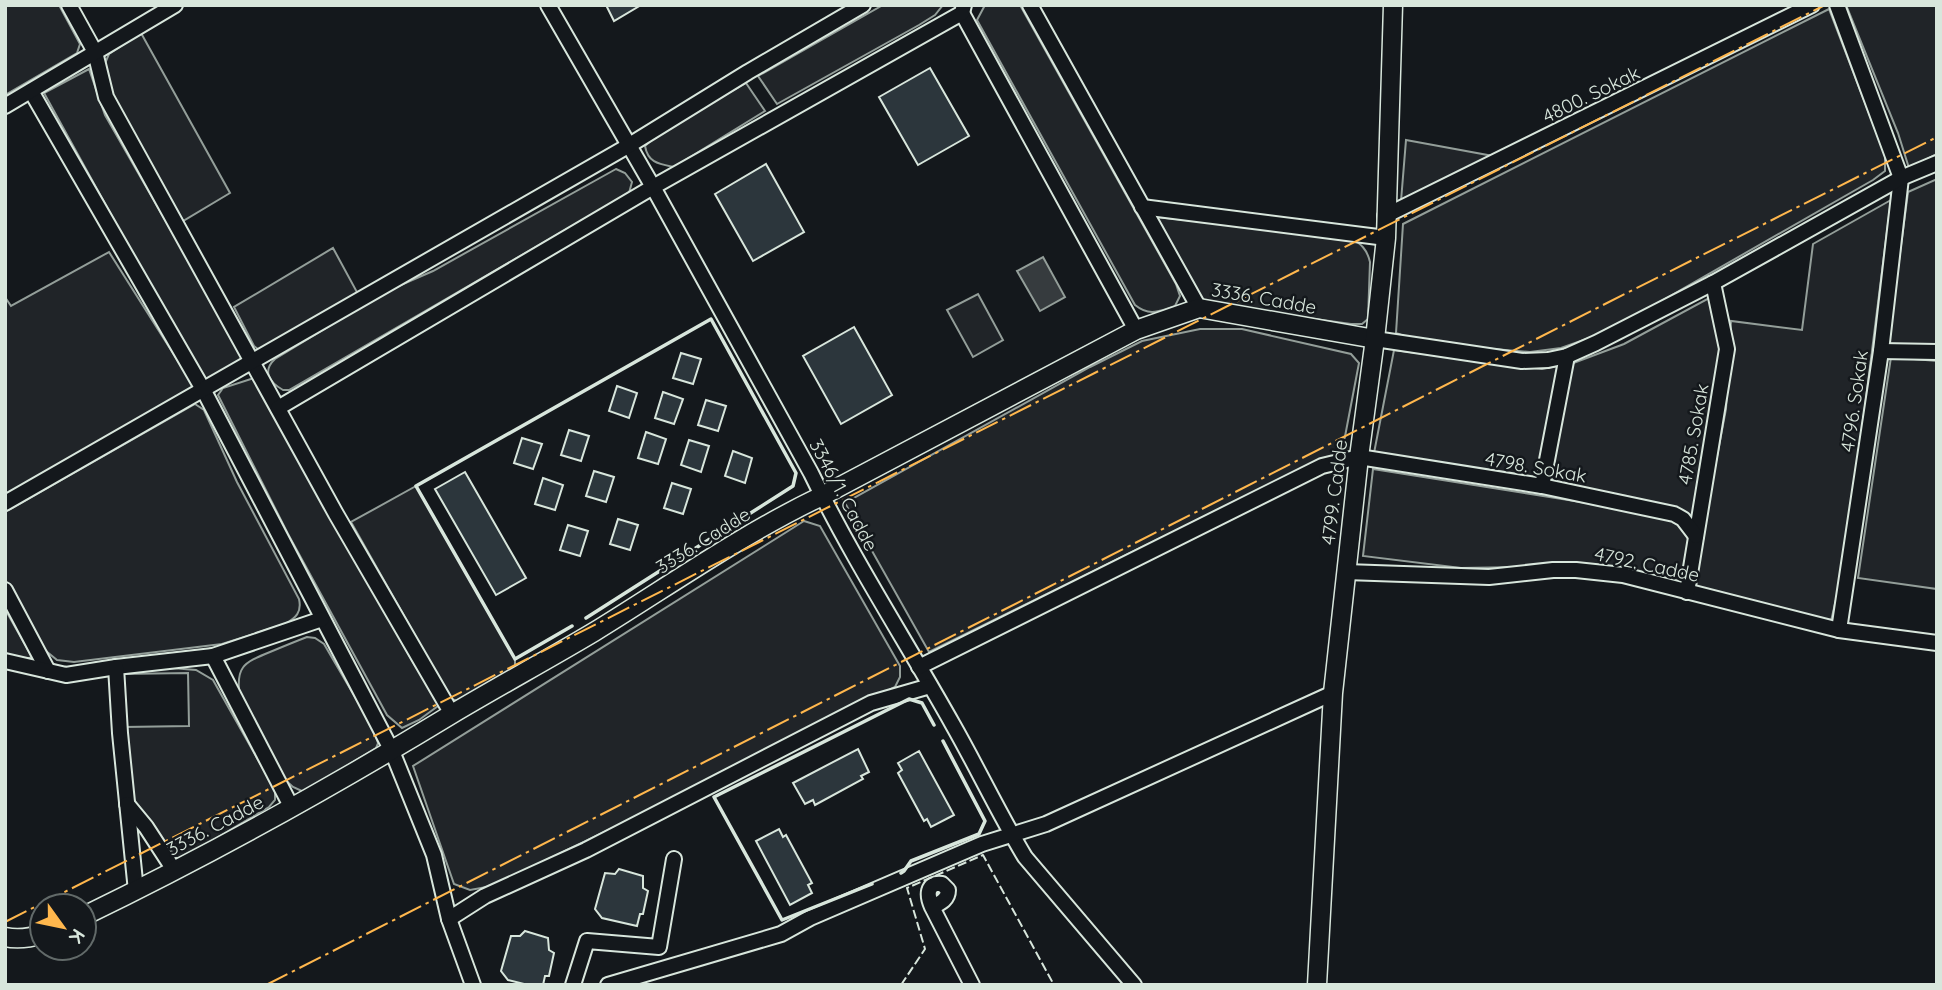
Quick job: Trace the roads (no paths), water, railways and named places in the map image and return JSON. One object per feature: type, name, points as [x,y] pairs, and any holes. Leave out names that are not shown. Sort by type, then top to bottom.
[{"type":"street","points":[[69,5],[95,52],[106,97],[336,514],[452,714]]},
{"type":"street","points":[[5,106],[175,5]]},
{"type":"street","name":"3346/1. Cadde","points":[[548,5],[653,187],[833,520],[954,726],[1012,836],[1025,857],[1133,985]]},
{"type":"street","points":[[5,503],[628,146],[863,5]]},
{"type":"street","points":[[1030,5],[1199,308]]},
{"type":"street","name":"4799. Cadde","points":[[1317,985],[1333,693],[1386,237],[1394,5]]},
{"type":"street","name":"4800. Sokak","points":[[1385,216],[1812,5]]},
{"type":"street","points":[[1837,5],[1901,178]]},
{"type":"street","points":[[278,408],[653,187],[963,9],[1136,330]]},
{"type":"street","points":[[31,91],[204,391],[392,751],[434,855],[449,919],[473,985]]},
{"type":"street","points":[[1375,339],[1522,361],[1567,356],[1713,282],[1901,178],[1937,163]]},
{"type":"street","name":"4796. Sokak","points":[[1839,629],[1881,351],[1901,178]]},
{"type":"street","points":[[1142,207],[1386,237]]},
{"type":"street","name":"4785. Sokak","points":[[1687,592],[1727,349],[1713,282]]},
{"type":"street","name":"3336. Cadde","points":[[98,909],[292,808],[392,751],[785,514],[1136,330],[1199,308],[1375,339]]},
{"type":"street","points":[[1881,351],[1937,352]]},
{"type":"street","points":[[1542,486],[1567,356]]},
{"type":"street","points":[[919,667],[1322,466],[1359,457]]},
{"type":"street","name":"4798. Sokak","points":[[1359,457],[1542,486],[1674,514],[1683,519],[1696,536]]},
{"type":"street","name":"4792. Cadde","points":[[1346,572],[1489,577],[1553,570],[1595,571],[1622,575],[1839,629],[1937,643]]},
{"type":"street","points":[[5,590],[48,671]]},
{"type":"street","points":[[5,661],[66,675],[213,656],[322,619]]},
{"type":"street","points":[[213,656],[292,808]]},
{"type":"street","points":[[116,667],[135,891]]},
{"type":"street","points":[[449,919],[485,896],[586,850],[871,703],[930,686]]},
{"type":"street","points":[[608,985],[781,934],[810,918],[970,850],[1046,824],[1333,693]]},
{"type":"street","points":[[126,803],[146,827],[174,870]]},
{"type":"street","points":[[573,985],[587,941],[659,947],[674,859]]},
{"type":"street","points":[[932,906],[972,985]]},
{"type":"street","points":[[5,937],[28,937]]}]
